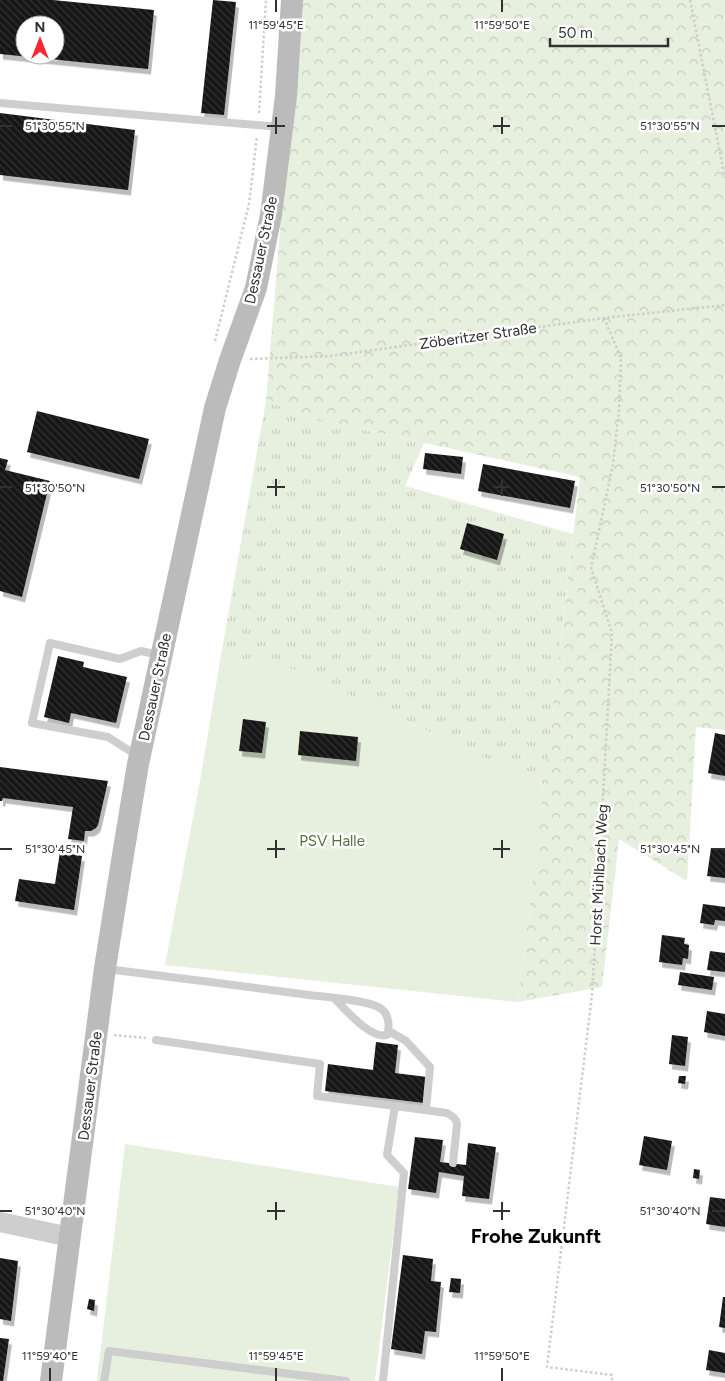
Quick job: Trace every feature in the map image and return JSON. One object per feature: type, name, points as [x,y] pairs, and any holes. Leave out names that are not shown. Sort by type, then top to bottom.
[{"type":"main road","name":"Dessauer Straße","points":[[51,1381],[105,968],[123,855],[161,655],[215,408],[256,288],[271,215],[286,96],[292,0]]},
{"type":"street","points":[[0,1222],[70,1237]]},
{"type":"lane","points":[[0,103],[282,128]]},
{"type":"lane","points":[[140,758],[108,737],[32,723],[50,643],[120,659],[140,651],[161,655]]},
{"type":"lane","points":[[105,968],[334,998],[364,1002],[383,1009],[387,1017],[389,1031],[387,1035],[384,1037],[365,1028],[334,998]]},
{"type":"lane","points":[[389,1031],[406,1041],[430,1067],[426,1110]]},
{"type":"lane","points":[[156,1040],[320,1064],[317,1096],[378,1101],[395,1106],[447,1113],[456,1120],[457,1127],[452,1163]]},
{"type":"lane","points":[[383,1381],[404,1173],[387,1155],[395,1106]]},
{"type":"lane","points":[[104,1381],[109,1351],[346,1381]]},
{"type":"path","points":[[690,0],[725,178]]},
{"type":"path","name":"Zöberitzer Straße","points":[[230,360],[331,356],[604,318],[725,305]]},
{"type":"path","name":"Horst Mühlbach Weg","points":[[604,318],[621,358],[619,410],[613,464],[591,568],[612,634],[611,653],[592,996],[547,1367],[612,1375],[612,1381]]},
{"type":"path","points":[[97,1032],[156,1040]]},
{"type":"green space","points":[[299,0],[725,0],[725,730],[696,727],[687,881],[619,839],[602,987],[518,1002],[580,477],[325,421],[266,401]]},
{"type":"green space","points":[[266,401],[325,421],[424,443],[405,486],[573,534],[544,785],[293,669],[220,661]]},
{"type":"green space","name":"PSV Halle","points":[[220,661],[293,669],[544,785],[518,1002],[165,965],[202,770]]},
{"type":"green space","points":[[125,1144],[399,1187],[375,1381],[97,1381]]},
{"type":"building","points":[[0,0],[53,0],[154,10],[148,69],[65,61],[65,15],[15,15],[15,56],[0,54]]},
{"type":"building","points":[[213,0],[236,2],[224,115],[201,113]]},
{"type":"building","points":[[0,113],[135,130],[128,190],[0,175]]},
{"type":"building","points":[[37,411],[149,439],[139,479],[27,452]]},
{"type":"building","points":[[425,453],[463,457],[461,474],[423,469]]},
{"type":"building","points":[[0,458],[8,460],[5,470],[50,481],[22,597],[0,591]]},
{"type":"building","points":[[483,464],[575,481],[570,508],[478,491]]},
{"type":"building","points":[[467,523],[504,534],[497,560],[460,549]]},
{"type":"building","points":[[58,656],[84,662],[83,667],[127,677],[116,723],[71,713],[69,723],[44,717]]},
{"type":"building","points":[[243,719],[266,722],[262,753],[239,751]]},
{"type":"building","points":[[300,731],[358,737],[356,761],[298,755]]},
{"type":"building","points":[[715,733],[725,735],[725,776],[708,773]]},
{"type":"building","points":[[0,767],[108,781],[98,825],[91,831],[85,831],[84,841],[68,839],[73,807],[3,798],[0,801]]},
{"type":"building","points":[[711,848],[725,850],[725,878],[707,876]]},
{"type":"building","points":[[60,852],[82,856],[74,910],[15,901],[19,879],[55,884]]},
{"type":"building","points":[[703,904],[725,907],[725,921],[715,920],[714,925],[700,923]]},
{"type":"building","points":[[662,935],[685,938],[684,944],[689,945],[688,959],[683,958],[682,965],[659,962]]},
{"type":"building","points":[[710,951],[725,953],[725,972],[707,970]]},
{"type":"building","points":[[680,972],[714,977],[712,990],[678,985]]},
{"type":"building","points":[[707,1011],[725,1014],[725,1036],[704,1032]]},
{"type":"building","points":[[672,1035],[688,1037],[685,1066],[669,1064]]},
{"type":"building","points":[[376,1042],[398,1045],[395,1073],[427,1077],[424,1103],[325,1091],[328,1064],[373,1070]]},
{"type":"building","points":[[679,1076],[686,1076],[685,1084],[678,1083]]},
{"type":"building","points":[[644,1136],[672,1141],[667,1170],[639,1165]]},
{"type":"building","points":[[415,1137],[443,1140],[440,1162],[466,1165],[468,1143],[496,1147],[489,1199],[462,1196],[464,1176],[439,1172],[436,1193],[408,1189]]},
{"type":"building","points":[[694,1169],[700,1170],[699,1179],[693,1178]]},
{"type":"building","points":[[710,1197],[725,1199],[725,1227],[706,1224]]},
{"type":"building","points":[[403,1255],[433,1259],[431,1281],[441,1282],[436,1332],[425,1331],[422,1354],[391,1349]]},
{"type":"building","points":[[0,1258],[18,1261],[11,1321],[0,1319]]},
{"type":"building","points":[[451,1278],[461,1279],[460,1293],[449,1292]]},
{"type":"building","points":[[723,1297],[725,1297],[725,1328],[719,1327]]},
{"type":"building","points":[[89,1299],[95,1300],[94,1311],[87,1309]]},
{"type":"building","points":[[0,1338],[9,1339],[3,1381],[0,1381]]},
{"type":"building","points":[[709,1350],[725,1353],[725,1373],[706,1370]]},
{"type":"district","name":"Frohe Zukunft","points":[[536,1236]]}]
